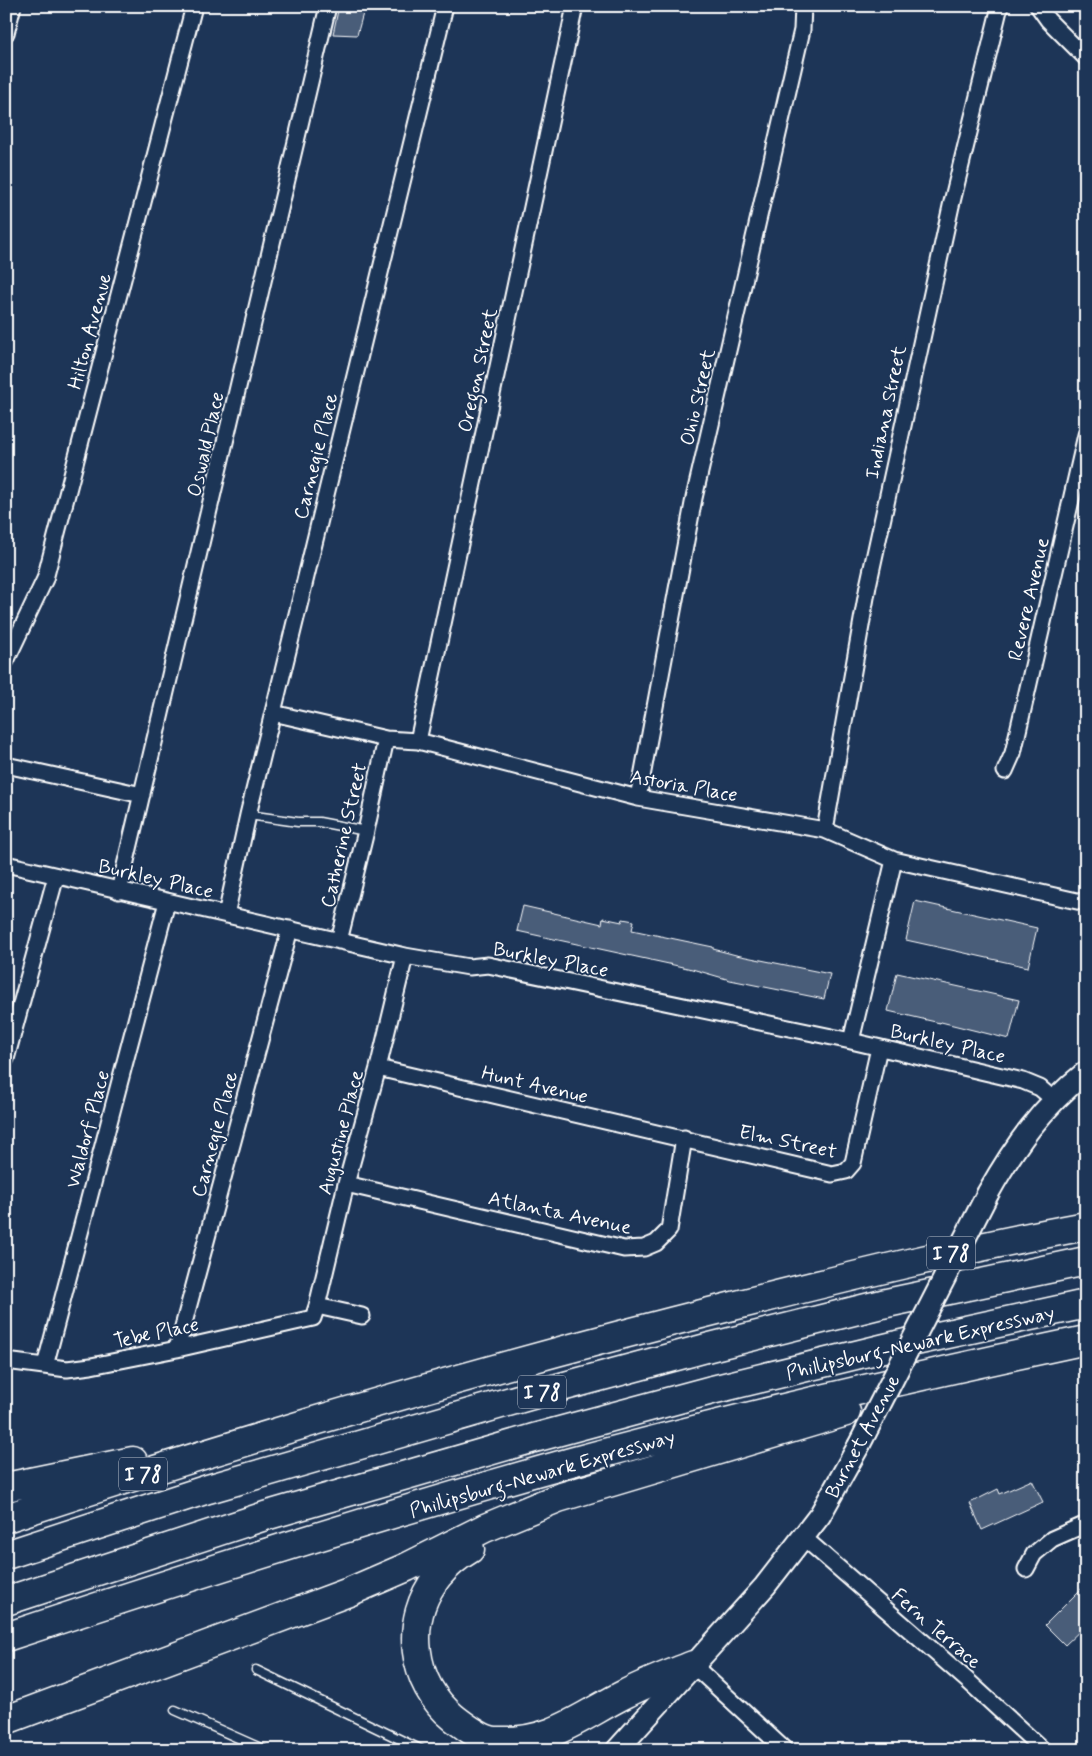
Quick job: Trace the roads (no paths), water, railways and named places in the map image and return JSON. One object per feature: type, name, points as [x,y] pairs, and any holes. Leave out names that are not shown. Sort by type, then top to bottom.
[{"type":"highway","name":"I 78","points":[[6,1518],[280,1432],[534,1358],[707,1312],[968,1249],[1086,1226]]},
{"type":"highway","name":"I 78","points":[[6,1556],[261,1473],[539,1393],[873,1306],[1086,1261]]},
{"type":"highway","name":"Phillipsburg-Newark Expressway","points":[[6,1602],[265,1516],[543,1435],[896,1345],[1086,1304]]},
{"type":"highway","name":"Phillipsburg-Newark Expressway","points":[[6,1638],[320,1536],[570,1463],[739,1419],[1086,1340]]},
{"type":"highway","points":[[6,1720],[341,1595],[407,1567],[458,1541],[514,1516],[576,1493],[867,1406],[998,1359]]},
{"type":"highway","points":[[6,1487],[280,1432]]},
{"type":"highway","points":[[514,1516],[456,1559],[439,1575],[428,1592],[417,1624],[417,1658],[422,1676],[430,1692],[450,1714],[496,1745],[547,1734],[580,1720],[627,1692],[694,1665]]},
{"type":"street","points":[[6,33],[13,6]]},
{"type":"street","name":"Hilton Avenue","points":[[6,661],[45,579],[194,6]]},
{"type":"street","name":"Oswald Place","points":[[119,891],[328,6]]},
{"type":"street","name":"Carnegie Place","points":[[226,915],[248,815],[444,6]]},
{"type":"street","name":"Oregon Street","points":[[418,741],[575,6]]},
{"type":"street","name":"Ohio Street","points":[[638,798],[694,498],[802,30],[803,6]]},
{"type":"street","name":"Indiana Street","points":[[825,830],[868,586],[951,206],[1000,6]]},
{"type":"street","points":[[1038,6],[1048,20],[1086,58]]},
{"type":"street","name":"Revere Avenue","points":[[1006,771],[1013,753],[1086,435]]},
{"type":"street","name":"Astoria Place","points":[[273,713],[386,739],[418,741],[638,798],[825,830],[894,860],[1086,903]]},
{"type":"street","name":"Catherine Street","points":[[339,940],[386,739]]},
{"type":"street","points":[[6,765],[142,795]]},
{"type":"street","points":[[852,1041],[894,860]]},
{"type":"street","name":"Burkley Place","points":[[6,864],[405,956],[469,967],[488,965],[852,1041],[1023,1081],[1040,1088],[1054,1100]]},
{"type":"street","points":[[6,1059],[56,876]]},
{"type":"street","name":"Waldorf Place","points":[[46,1366],[167,902]]},
{"type":"street","name":"Carnegie Place","points":[[177,1349],[290,930]]},
{"type":"street","name":"Augustine Place","points":[[315,1312],[405,956]]},
{"type":"street","name":"Elm Street","points":[[684,1138],[832,1174],[846,1171],[853,1163],[880,1048]]},
{"type":"street","name":"Hunt Avenue","points":[[378,1068],[684,1138]]},
{"type":"street","name":"Burnet Avenue","points":[[617,1750],[765,1586],[820,1515],[858,1447],[988,1193],[1012,1152],[1030,1127],[1054,1100],[1086,1072]]},
{"type":"street","name":"Atlanta Avenue","points":[[346,1184],[624,1249],[644,1248],[656,1243],[669,1230],[684,1138]]},
{"type":"street","points":[[315,1312],[362,1316]]},
{"type":"street","name":"Tebe Place","points":[[6,1361],[67,1369],[91,1366],[177,1349],[315,1312]]},
{"type":"street","points":[[1026,1569],[1034,1554],[1052,1539],[1086,1524]]},
{"type":"street","name":"Fern Terrace","points":[[803,1537],[1043,1750]]},
{"type":"street","points":[[694,1665],[785,1750]]},
{"type":"lane","points":[[248,815],[298,822],[319,822],[366,831]]},
{"type":"lane","points":[[256,1670],[422,1750]]},
{"type":"lane","points":[[175,1710],[265,1750]]}]
